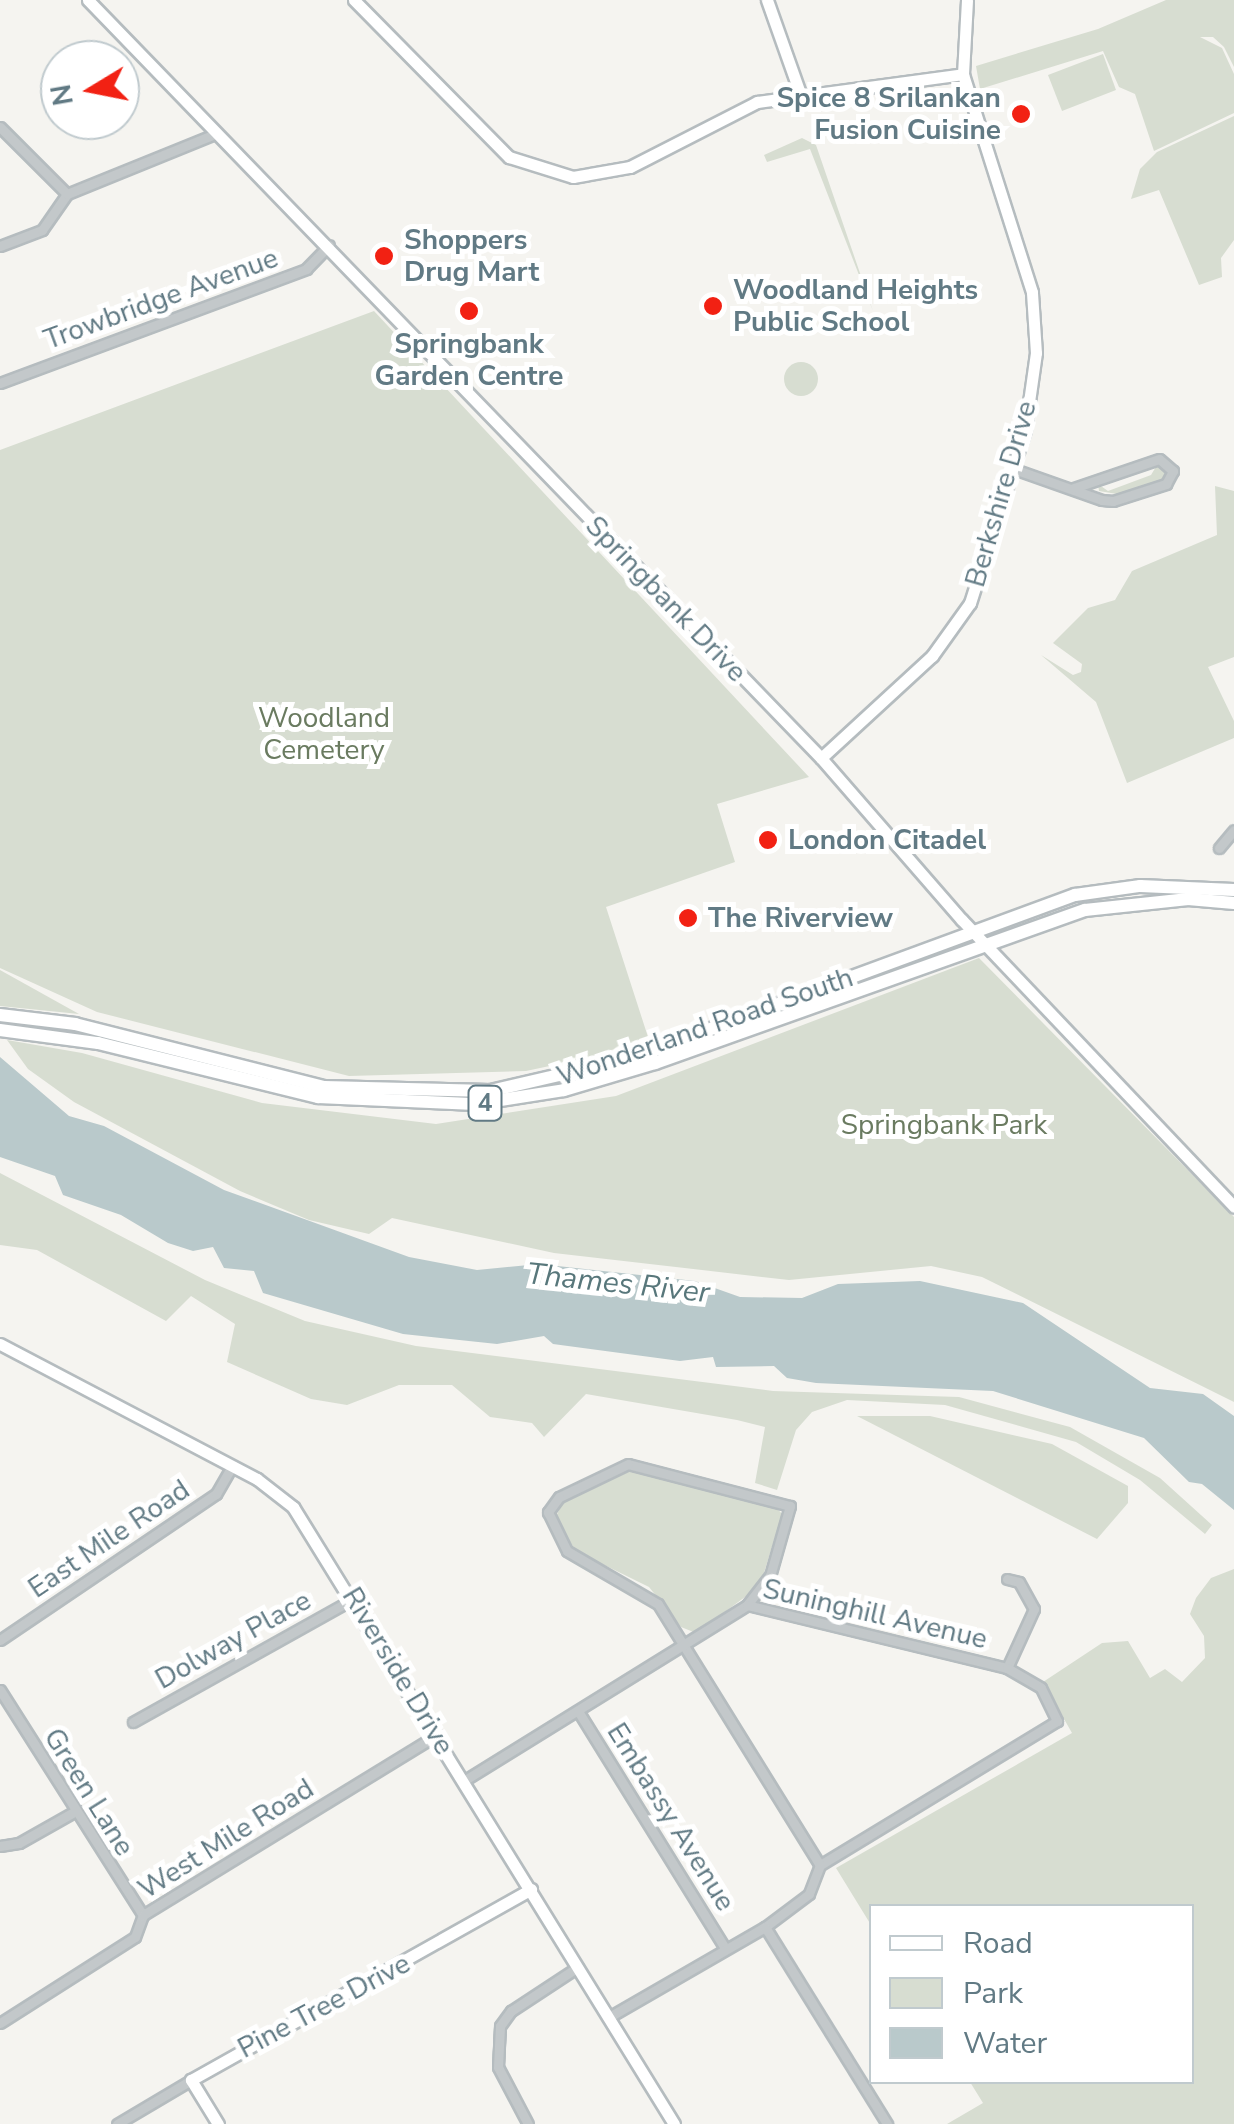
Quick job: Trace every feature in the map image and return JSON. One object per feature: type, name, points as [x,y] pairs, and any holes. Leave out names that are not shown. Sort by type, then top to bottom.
[{"type":"main road","name":"Springbank Drive","points":[[88,0],[821,758],[972,931],[1234,1207]]},
{"type":"main road","points":[[354,0],[509,157],[549,173],[609,173],[733,110],[801,96],[964,74]]},
{"type":"main road","points":[[767,0],[801,96]]},
{"type":"main road","name":"Berkshire Drive","points":[[821,758],[944,643],[970,604],[1014,469],[1036,353],[1032,292],[964,74],[967,0]]},
{"type":"main road","name":"Wonderland Road South","points":[[50,1027],[324,1087],[490,1091],[614,1064],[972,931],[1101,890],[1234,890]]},
{"type":"main road","name":"Wonderland Road South","points":[[50,1027],[318,1097],[475,1104],[564,1090],[655,1063],[1085,910],[1188,898],[1234,903]]},
{"type":"main road","points":[[0,1015],[50,1027]]},
{"type":"main road","name":"4","points":[[0,1030],[50,1027]]},
{"type":"main road","name":"Riverside Drive","points":[[0,1344],[232,1466],[293,1507],[354,1598],[674,2124]]},
{"type":"main road","name":"Pine Tree Drive","points":[[191,2080],[531,1889]]},
{"type":"main road","points":[[191,2080],[218,2124]]},
{"type":"street","points":[[0,126],[67,194]]},
{"type":"street","points":[[0,246],[42,230],[67,194],[217,133]]},
{"type":"street","name":"Trowbridge Avenue","points":[[0,384],[306,269],[328,245]]},
{"type":"street","points":[[1014,469],[1074,488],[1120,500],[1166,484],[1173,472],[1159,460],[1074,488]]},
{"type":"street","points":[[1219,848],[1234,830]]},
{"type":"street","points":[[609,2017],[765,1927],[810,1894],[820,1865],[687,1646],[648,1596],[567,1550],[548,1512],[559,1498],[628,1464],[790,1506],[770,1576],[747,1605]]},
{"type":"street","name":"East Mile Road","points":[[0,1640],[216,1494],[232,1466]]},
{"type":"street","points":[[1007,1579],[1019,1582],[1034,1609],[1008,1668]]},
{"type":"street","name":"Dolway Place","points":[[133,1722],[354,1598]]},
{"type":"street","name":"Suninghill Avenue","points":[[465,1780],[687,1646],[747,1605],[1008,1668],[1041,1688],[1057,1721],[820,1865]]},
{"type":"street","name":"Green Lane","points":[[0,1690],[72,1813],[143,1915]]},
{"type":"street","name":"Embassy Avenue","points":[[578,1711],[725,1948]]},
{"type":"street","name":"West Mile Road","points":[[0,2023],[135,1937],[143,1915],[437,1735]]},
{"type":"street","points":[[0,1846],[19,1843],[72,1813]]},
{"type":"street","points":[[765,1927],[887,2124]]},
{"type":"street","points":[[528,2124],[498,2067],[500,2026],[510,2010],[578,1967]]},
{"type":"street","name":"Pine Tree Drive","points":[[117,2124],[191,2080]]},
{"type":"green space","points":[[1166,0],[1234,0],[1234,67],[1224,47],[1213,37],[1200,37],[1222,48],[1234,74],[1234,113],[1154,151],[1135,94],[1119,87],[1103,51],[980,89],[976,66],[1098,29]]},
{"type":"green space","points":[[1103,54],[1116,90],[1062,111],[1048,75]]},
{"type":"green space","points":[[1234,116],[1234,240],[1221,258],[1222,277],[1199,285],[1159,190],[1131,199],[1140,169],[1157,152]]},
{"type":"green space","points":[[802,138],[816,145],[873,311],[810,149],[767,162],[764,155]]},
{"type":"green space","name":"Woodland Cemetery","points":[[374,311],[809,777],[717,804],[735,862],[606,907],[648,1037],[592,1057],[526,1071],[349,1076],[97,1012],[0,968],[0,450]]},
{"type":"green space","points":[[801,362],[813,367],[818,379],[813,391],[801,396],[789,391],[784,379],[789,367]]},
{"type":"green space","points":[[1157,465],[1168,472],[1166,479],[1123,495],[1099,491],[1098,484],[1108,491],[1151,475]]},
{"type":"green space","points":[[1215,486],[1234,491],[1234,657],[1208,667],[1234,721],[1234,738],[1127,783],[1096,702],[1041,655],[1073,675],[1081,672],[1082,664],[1053,643],[1088,608],[1115,600],[1132,571],[1217,535]]},
{"type":"green space","name":"Springbank Park","points":[[979,958],[1234,1217],[1234,1402],[982,1277],[931,1266],[789,1280],[554,1253],[392,1218],[369,1234],[309,1220],[240,1191],[74,1102],[28,1069],[7,1040],[82,1053],[262,1103],[436,1124],[616,1096]]},
{"type":"green space","points":[[0,970],[79,1014],[0,1006]]},
{"type":"green space","points":[[0,1173],[205,1280],[305,1321],[416,1346],[773,1391],[959,1397],[1070,1427],[1160,1478],[1212,1525],[1205,1534],[1140,1480],[1076,1442],[945,1405],[847,1400],[812,1412],[796,1430],[777,1490],[755,1483],[765,1427],[737,1420],[586,1394],[544,1437],[532,1423],[490,1417],[452,1385],[399,1385],[347,1405],[311,1399],[227,1362],[235,1324],[191,1296],[166,1321],[37,1250],[0,1245]]},
{"type":"green space","points":[[857,1416],[930,1416],[1052,1444],[1128,1486],[1128,1503],[1097,1539]]},
{"type":"green space","points":[[640,1469],[775,1506],[782,1514],[760,1586],[696,1633],[681,1627],[649,1587],[576,1551],[555,1519],[563,1501],[605,1475]]},
{"type":"green space","points":[[1234,1569],[1234,2124],[947,2124],[983,2103],[971,2084],[1194,2084],[1194,1904],[869,1904],[869,1922],[836,1868],[1072,1733],[1043,1682],[1102,1643],[1128,1641],[1150,1678],[1165,1669],[1182,1682],[1205,1658],[1204,1636],[1190,1614],[1211,1578]]},
{"type":"water","name":"Thames River","points":[[0,1057],[69,1116],[104,1126],[224,1190],[409,1257],[477,1270],[539,1264],[695,1281],[740,1297],[802,1298],[838,1284],[920,1281],[1023,1303],[1150,1388],[1203,1394],[1234,1416],[1234,1510],[1202,1484],[1189,1482],[1144,1438],[993,1391],[816,1383],[787,1378],[774,1366],[716,1367],[713,1357],[680,1361],[553,1344],[544,1336],[497,1344],[403,1334],[263,1293],[254,1271],[224,1268],[213,1247],[193,1251],[168,1243],[121,1215],[63,1195],[55,1176],[0,1157]]},
{"type":"place","name":"Spice 8 Srilankan Fusion Cuisine","points":[[1021,114]]},
{"type":"place","name":"Shoppers Drug Mart","points":[[384,256]]},
{"type":"place","name":"Woodland Heights Public School","points":[[713,306]]},
{"type":"place","name":"Springbank Garden Centre","points":[[469,311]]},
{"type":"place","name":"London Citadel","points":[[768,840]]},
{"type":"place","name":"The Riverview","points":[[688,918]]}]
